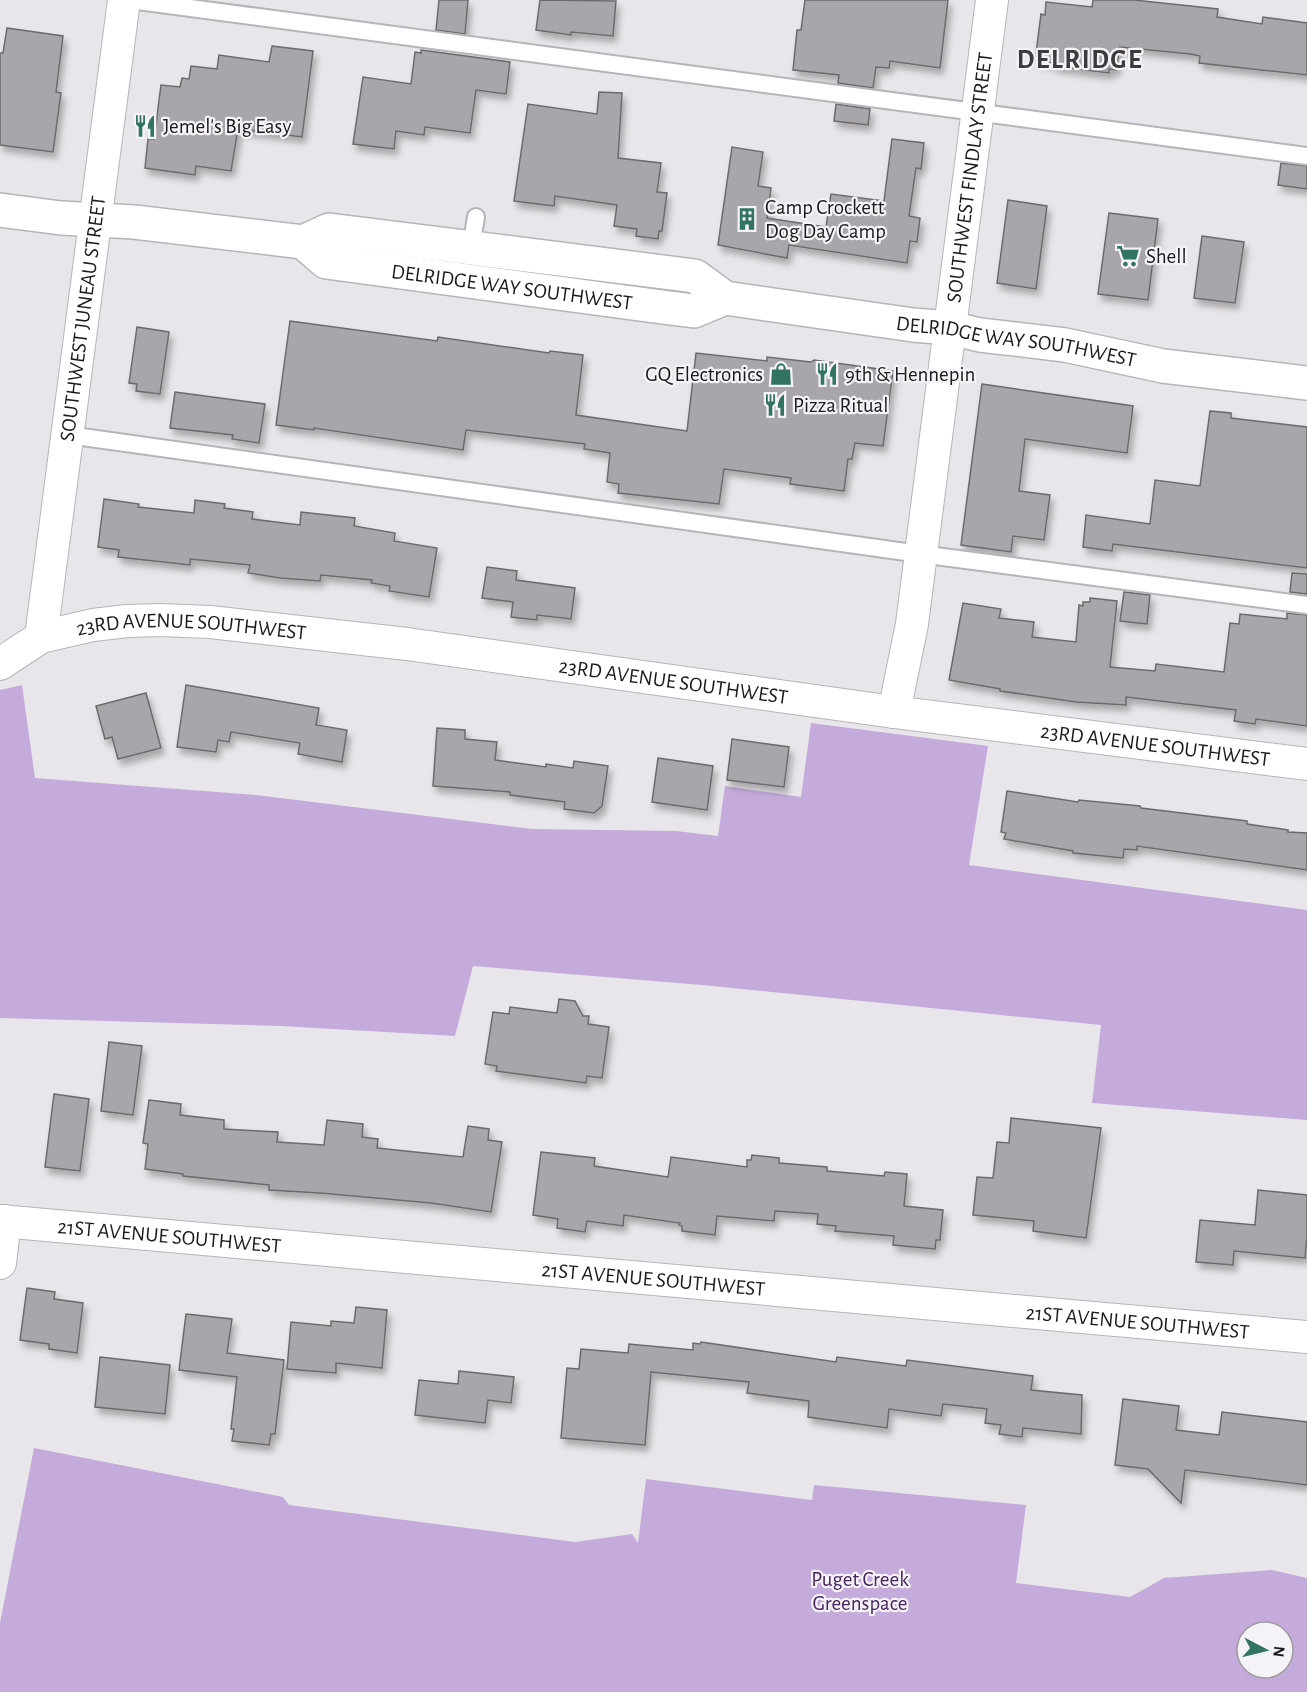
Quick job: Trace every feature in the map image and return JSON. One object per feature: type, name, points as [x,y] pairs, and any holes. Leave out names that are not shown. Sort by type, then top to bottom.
[{"type":"main road","name":"DELRIDGE WAY SOUTHWEST","points":[[0,210],[303,242],[329,230],[474,232],[695,276],[725,298],[1065,345],[1164,366],[1307,383]]},
{"type":"main road","name":"DELRIDGE WAY SOUTHWEST","points":[[303,242],[326,262],[662,308],[694,311],[725,298]]},
{"type":"street","name":"SOUTHWEST JUNEAU STREET","points":[[41,637],[124,0]]},
{"type":"street","name":"SOUTHWEST FINDLAY STREET","points":[[894,712],[912,624],[992,0]]},
{"type":"street","name":"23RD AVENUE SOUTHWEST","points":[[41,637],[93,625],[127,621],[210,622],[407,644],[894,712],[1307,764]]},
{"type":"street","points":[[0,664],[41,637]]},
{"type":"street","points":[[0,1263],[2,1221]]},
{"type":"street","name":"21ST AVENUE SOUTHWEST","points":[[2,1221],[1307,1337]]},
{"type":"lane","points":[[130,0],[1307,156]]},
{"type":"lane","points":[[68,435],[920,554],[1307,605]]},
{"type":"green space","points":[[22,685],[35,778],[256,795],[532,829],[676,831],[718,836],[725,786],[801,797],[811,723],[988,746],[969,865],[1307,910],[1307,1120],[1092,1103],[1101,1025],[702,985],[473,966],[455,1036],[281,1026],[0,1018],[0,690]]},
{"type":"green space","name":"Puget Creek Greenspace","points":[[34,1448],[283,1497],[289,1505],[575,1542],[632,1534],[638,1543],[646,1479],[812,1500],[814,1485],[1026,1505],[1016,1583],[1130,1597],[1164,1578],[1272,1570],[1307,1578],[1307,1692],[0,1692],[0,1623]]},
{"type":"building","points":[[439,0],[468,0],[465,34],[436,30]]},
{"type":"building","points":[[540,0],[616,1],[613,36],[571,32],[571,35],[536,30]]},
{"type":"building","points":[[805,0],[948,0],[940,68],[890,61],[889,68],[876,67],[873,88],[838,83],[839,75],[793,70],[797,30],[801,30]]},
{"type":"building","points":[[1093,0],[1134,0],[1218,9],[1217,17],[1262,24],[1263,17],[1307,23],[1307,75],[1199,63],[1200,56],[1120,47],[1116,70],[1109,69],[1109,73],[1054,66],[1054,63],[1035,61],[1041,14],[1045,15],[1046,2],[1092,7]]},
{"type":"building","points":[[7,28],[63,36],[56,92],[61,93],[53,152],[0,145],[0,53],[3,53]]},
{"type":"building","points":[[272,46],[313,51],[302,137],[238,129],[231,171],[196,166],[195,175],[145,168],[148,139],[154,139],[161,85],[180,87],[182,78],[189,79],[191,66],[217,69],[219,55],[269,62]]},
{"type":"building","points":[[421,50],[510,62],[506,94],[476,90],[470,133],[425,127],[424,135],[396,131],[394,149],[353,144],[363,77],[411,84],[415,52],[421,53]]},
{"type":"building","points":[[599,92],[622,93],[618,158],[661,163],[657,192],[667,193],[662,231],[659,231],[658,239],[636,236],[637,229],[614,226],[617,205],[555,196],[554,206],[514,201],[528,104],[597,114]]},
{"type":"building","points":[[836,104],[870,109],[868,125],[834,121]]},
{"type":"building","points":[[892,139],[924,143],[921,169],[916,168],[909,216],[920,218],[917,242],[910,241],[907,263],[789,245],[787,258],[718,245],[732,147],[763,152],[758,186],[771,188],[767,218],[826,227],[831,194],[884,201]]},
{"type":"building","points":[[1281,163],[1307,166],[1307,189],[1278,185]]},
{"type":"building","points":[[1008,200],[1047,206],[1036,289],[997,283]]},
{"type":"building","name":"Shell","points":[[1109,213],[1158,219],[1148,300],[1098,294]]},
{"type":"building","name":"Shell","points":[[1202,236],[1244,242],[1235,303],[1194,298]]},
{"type":"building","points":[[290,321],[437,341],[438,337],[549,353],[550,351],[583,355],[576,415],[687,431],[696,353],[767,361],[767,357],[811,362],[814,360],[893,371],[883,446],[855,443],[852,459],[848,459],[844,491],[790,484],[791,478],[724,469],[719,504],[618,493],[619,484],[607,482],[610,453],[584,449],[585,444],[466,430],[463,450],[314,428],[314,430],[276,425]]},
{"type":"building","points":[[137,327],[169,332],[160,394],[136,391],[137,384],[129,383]]},
{"type":"building","points":[[982,384],[1133,406],[1127,453],[1025,439],[1019,491],[1050,495],[1044,540],[1013,536],[1011,552],[961,545]]},
{"type":"building","points":[[175,392],[265,404],[259,443],[232,439],[233,435],[170,428]]},
{"type":"building","points":[[1210,411],[1231,413],[1231,418],[1307,427],[1307,568],[1113,544],[1112,551],[1083,547],[1086,515],[1150,524],[1155,480],[1200,486]]},
{"type":"building","points":[[104,499],[139,504],[138,507],[194,513],[195,500],[225,504],[224,508],[253,512],[252,519],[300,525],[301,512],[355,518],[354,526],[395,533],[394,541],[437,548],[429,597],[389,591],[390,586],[371,583],[372,580],[321,575],[320,581],[280,578],[248,573],[250,565],[190,559],[190,565],[118,557],[119,550],[98,547]]},
{"type":"building","points":[[487,567],[517,571],[516,580],[575,588],[571,619],[537,615],[537,620],[511,617],[513,602],[482,598]]},
{"type":"building","points":[[1292,573],[1307,574],[1307,594],[1290,592]]},
{"type":"building","points":[[1124,592],[1150,595],[1147,624],[1120,621]]},
{"type":"building","points":[[1090,598],[1117,601],[1110,667],[1155,671],[1156,664],[1224,672],[1230,623],[1239,624],[1240,614],[1287,619],[1287,613],[1307,615],[1307,726],[1256,719],[1255,724],[1234,721],[1236,710],[1126,697],[1126,705],[1076,702],[1000,691],[1000,689],[949,680],[963,603],[1001,609],[999,618],[1034,622],[1032,637],[1076,642],[1079,605],[1083,606],[1083,602],[1090,602]]},
{"type":"building","points":[[186,685],[319,708],[316,725],[347,730],[342,762],[298,754],[300,743],[231,732],[229,742],[218,740],[216,752],[177,747]]},
{"type":"building","points":[[146,693],[161,748],[118,759],[112,737],[105,739],[96,706]]},
{"type":"building","points":[[437,728],[465,730],[465,739],[497,742],[495,760],[546,767],[546,764],[573,768],[574,761],[608,766],[602,806],[594,813],[564,809],[565,802],[510,795],[510,792],[433,786]]},
{"type":"building","points":[[732,739],[789,747],[784,787],[727,780]]},
{"type":"building","points":[[658,758],[713,766],[707,810],[652,802]]},
{"type":"building","points":[[1007,791],[1078,802],[1079,800],[1140,806],[1141,808],[1247,821],[1247,824],[1288,830],[1288,832],[1307,833],[1307,870],[1137,846],[1137,850],[1124,849],[1123,858],[1073,853],[1073,851],[1004,839],[1006,833],[1001,832]]},
{"type":"building","points":[[559,999],[575,1001],[583,1016],[589,1016],[588,1024],[609,1027],[602,1078],[587,1076],[586,1083],[496,1071],[497,1066],[485,1064],[493,1012],[509,1014],[510,1007],[557,1013]]},
{"type":"building","points":[[109,1042],[142,1046],[133,1115],[101,1111]]},
{"type":"building","points":[[54,1094],[89,1099],[80,1171],[45,1167]]},
{"type":"building","points":[[149,1100],[181,1104],[180,1115],[224,1120],[224,1129],[278,1132],[277,1142],[324,1145],[327,1120],[363,1124],[362,1137],[378,1139],[377,1148],[463,1157],[468,1126],[489,1129],[488,1140],[502,1142],[491,1212],[431,1203],[269,1190],[269,1185],[183,1176],[183,1174],[145,1169],[148,1144],[143,1143]]},
{"type":"building","points":[[1011,1118],[1101,1128],[1086,1238],[1033,1231],[1034,1221],[973,1215],[977,1177],[993,1178],[997,1142],[1009,1143]]},
{"type":"building","points":[[541,1152],[595,1158],[594,1166],[668,1177],[671,1157],[747,1167],[747,1160],[751,1160],[752,1155],[779,1158],[779,1163],[827,1167],[827,1171],[884,1176],[885,1172],[907,1174],[904,1206],[943,1210],[940,1240],[936,1240],[935,1249],[893,1245],[894,1236],[835,1231],[836,1226],[817,1224],[818,1214],[775,1211],[774,1221],[717,1216],[715,1235],[682,1231],[680,1223],[624,1215],[623,1226],[587,1221],[585,1232],[557,1228],[558,1219],[533,1215]]},
{"type":"building","points":[[1258,1190],[1307,1195],[1305,1258],[1234,1251],[1233,1265],[1196,1262],[1200,1220],[1255,1225]]},
{"type":"building","points":[[27,1288],[55,1292],[54,1299],[83,1303],[77,1353],[49,1349],[49,1344],[20,1340]]},
{"type":"building","points":[[356,1307],[387,1310],[382,1368],[336,1363],[336,1373],[287,1369],[291,1322],[331,1326],[331,1321],[354,1323]]},
{"type":"building","points":[[186,1314],[232,1319],[227,1353],[284,1360],[275,1434],[271,1434],[269,1445],[232,1441],[234,1429],[231,1429],[237,1377],[179,1370]]},
{"type":"building","points":[[701,1342],[836,1362],[837,1357],[906,1366],[907,1360],[1033,1376],[1031,1390],[1082,1395],[1081,1434],[1023,1428],[1022,1437],[999,1434],[1001,1425],[985,1423],[987,1409],[943,1404],[941,1416],[889,1409],[887,1428],[808,1417],[809,1401],[747,1393],[749,1382],[651,1372],[645,1445],[561,1438],[567,1368],[579,1369],[581,1349],[628,1353],[629,1344],[693,1350],[693,1343],[700,1344]]},
{"type":"building","points":[[100,1357],[170,1365],[165,1414],[95,1407]]},
{"type":"building","points":[[459,1371],[514,1377],[511,1403],[488,1400],[485,1423],[415,1415],[419,1380],[458,1384]]},
{"type":"building","points":[[1123,1399],[1179,1406],[1176,1430],[1219,1435],[1222,1412],[1307,1422],[1307,1485],[1185,1470],[1181,1503],[1148,1469],[1115,1465]]},
{"type":"place","name":"Jemel's Big Easy","points":[[145,126]]},
{"type":"place","name":"Camp Crockett Dog Day Camp","points":[[747,219]]},
{"type":"place","name":"Shell","points":[[1128,256]]},
{"type":"place","name":"GQ Electronics","points":[[781,374]]},
{"type":"place","name":"9th & Hennepin","points":[[827,374]]},
{"type":"place","name":"Pizza Ritual","points":[[775,405]]},
{"type":"district","name":"DELRIDGE","points":[[1080,59]]}]
